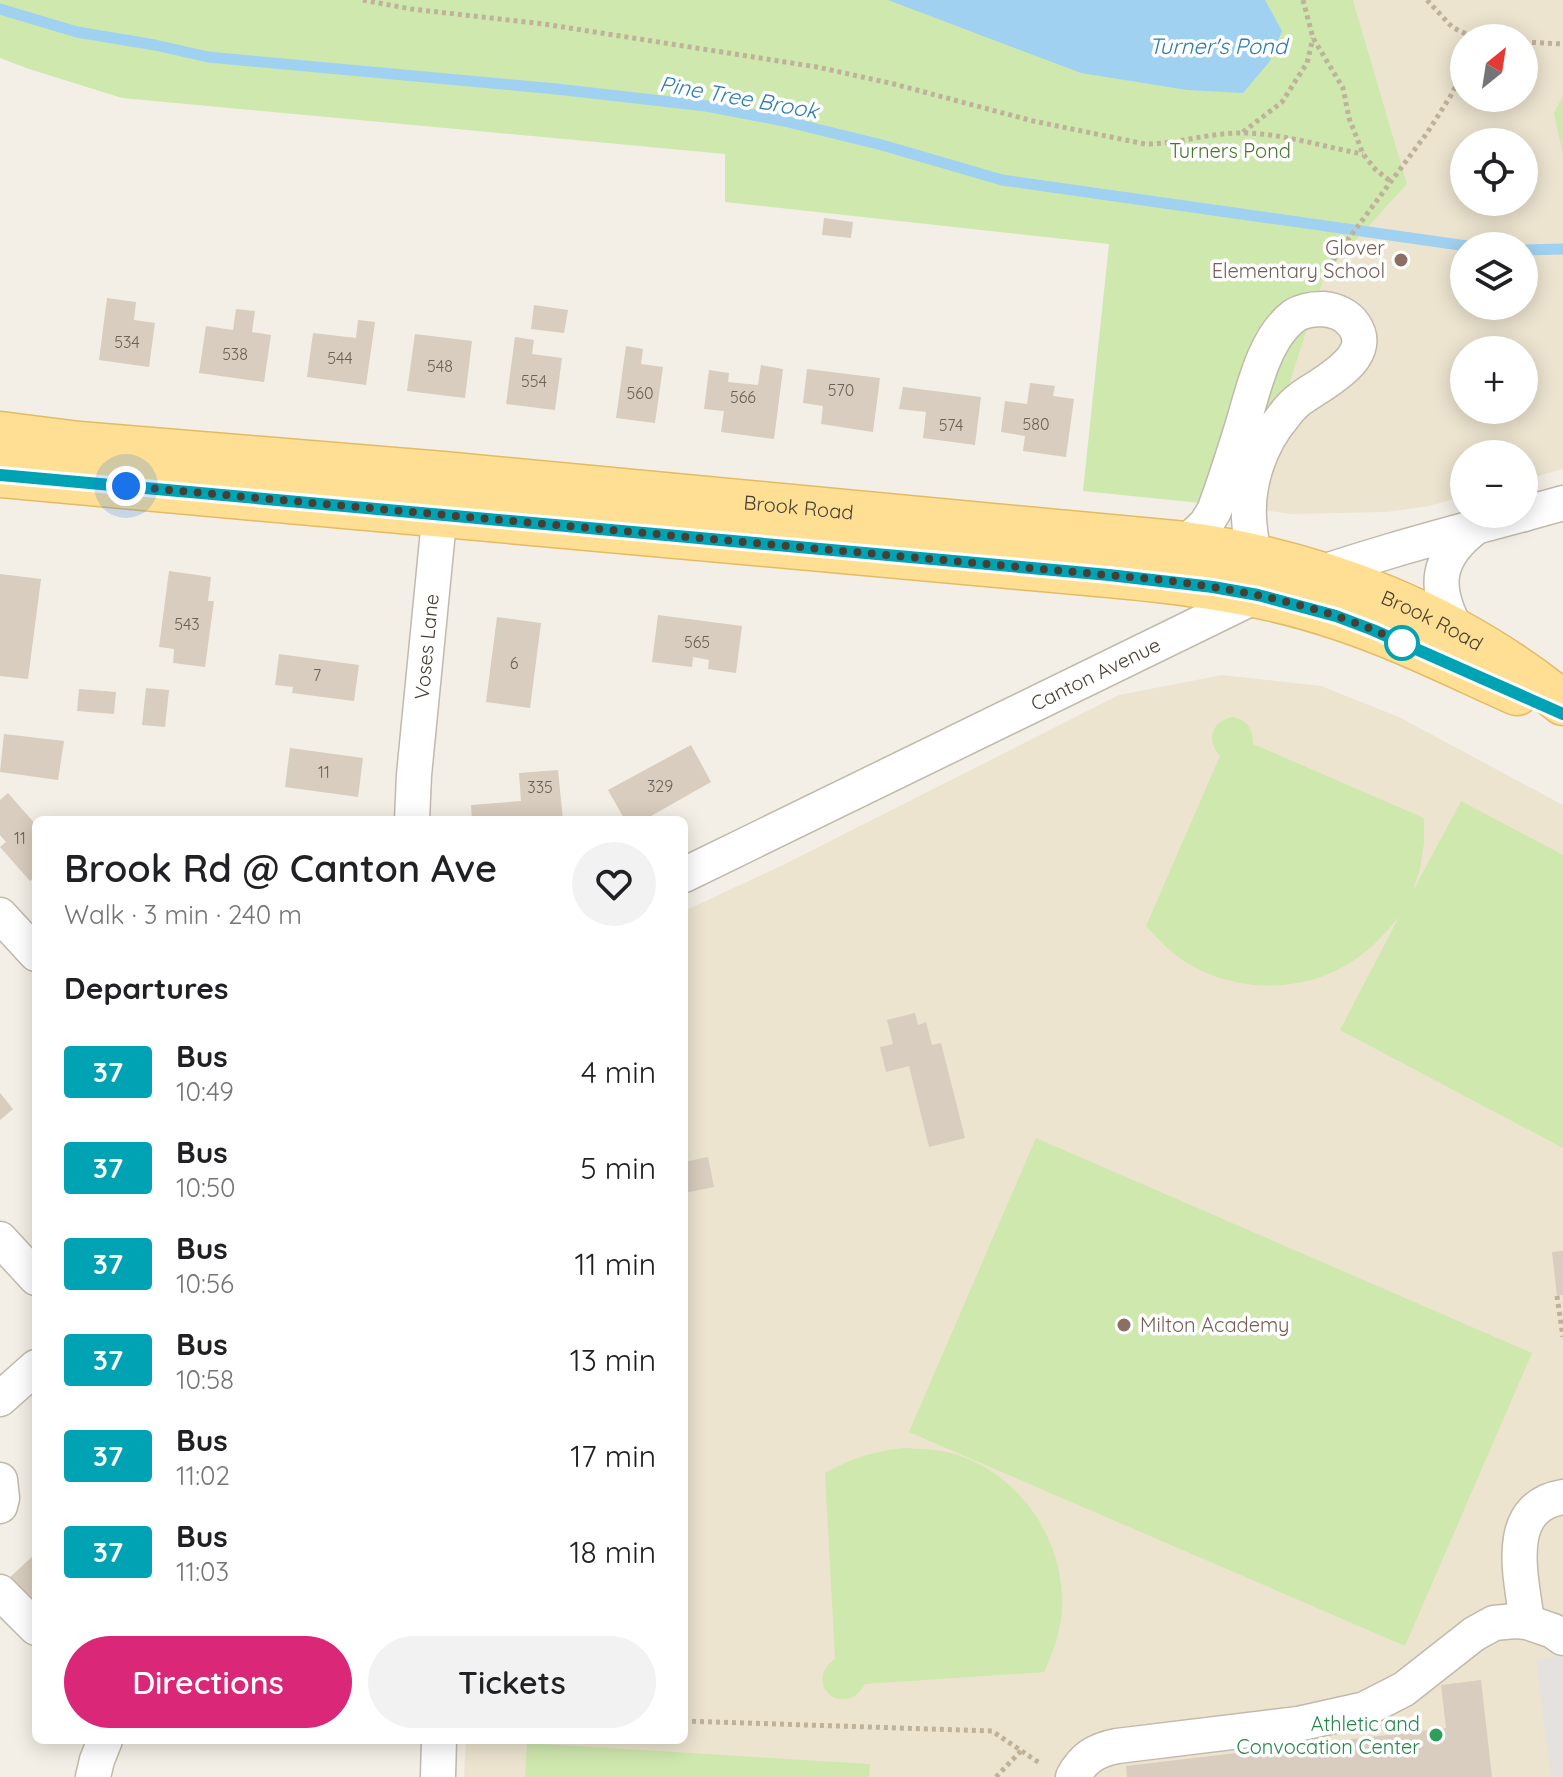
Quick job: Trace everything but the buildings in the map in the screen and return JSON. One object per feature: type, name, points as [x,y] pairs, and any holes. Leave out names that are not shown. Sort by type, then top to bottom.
[{"type":"main road","name":"Brook Road","points":[[0,434],[441,494],[1213,587],[1256,575],[1317,573],[1391,600],[1457,631],[1518,669],[1563,703]]},
{"type":"main road","name":"Brook Road","points":[[0,475],[441,494],[1185,544],[1256,575],[1336,616],[1563,714]]},
{"type":"street","points":[[1185,544],[1206,524],[1214,511],[1256,381],[1276,337],[1295,315],[1306,310],[1335,311],[1356,328],[1360,340],[1350,363],[1298,400],[1276,425],[1266,444],[1252,480],[1250,497],[1250,532],[1256,575]]},
{"type":"street","name":"Voses Lane","points":[[412,816],[441,494]]},
{"type":"street","points":[[1538,510],[1563,503]]},
{"type":"street","points":[[1317,573],[1472,528]]},
{"type":"street","points":[[1457,631],[1442,600],[1441,584],[1451,550],[1475,528]]},
{"type":"street","name":"Canton Avenue","points":[[688,873],[1256,575]]},
{"type":"street","points":[[0,915],[32,950]]},
{"type":"street","points":[[0,1239],[32,1274]]},
{"type":"street","points":[[0,1399],[32,1371]]},
{"type":"street","points":[[0,1480],[0,1506]]},
{"type":"street","points":[[1527,1622],[1519,1551],[1521,1533],[1537,1509],[1563,1497]]},
{"type":"street","points":[[0,1592],[32,1624]]},
{"type":"street","points":[[1059,1772],[1105,1748],[1298,1724],[1365,1709],[1404,1689],[1474,1634],[1494,1623],[1527,1622],[1563,1638]]},
{"type":"street","points":[[93,1777],[103,1744]]},
{"type":"street","points":[[438,1777],[439,1744]]},
{"type":"path","points":[[363,0],[411,9],[559,26],[817,67],[1033,121],[1145,144],[1242,133],[1281,136],[1363,154]]},
{"type":"path","points":[[1303,0],[1313,38],[1343,88],[1349,118],[1363,154],[1390,181]]},
{"type":"path","points":[[1427,0],[1450,25]]},
{"type":"path","points":[[1242,133],[1282,102],[1307,63],[1313,38]]},
{"type":"path","points":[[1538,43],[1563,44]]},
{"type":"path","points":[[1335,257],[1450,97]]},
{"type":"path","points":[[1557,1296],[1563,1337]]},
{"type":"path","points":[[688,1721],[992,1731],[1059,1772]]},
{"type":"path","points":[[996,1777],[1021,1751]]},
{"type":"shaded area","name":"Glover Elementary School","points":[[1353,0],[1563,0],[1563,469],[1538,476],[1538,440],[1450,440],[1450,500],[1387,512],[1290,514],[1249,508],[1325,273],[1407,184]]},
{"type":"shaded area","name":"Milton Academy","points":[[1222,675],[1321,686],[1399,717],[1563,805],[1563,1777],[464,1777],[466,1744],[688,1744],[688,909],[787,863],[1119,695]]},
{"type":"shaded area","points":[[1563,1655],[1563,1777],[1551,1777],[1536,1660]]},
{"type":"green space","name":"Turners Pond","points":[[0,0],[1353,0],[1407,184],[1325,274],[1249,508],[1083,491],[1109,244],[725,202],[725,154],[122,98],[0,58]]},
{"type":"green space","points":[[1563,96],[1563,154],[1554,113]]},
{"type":"green space","points":[[1233,717],[1249,726],[1253,744],[1424,818],[1424,843],[1413,891],[1461,801],[1563,855],[1563,1148],[1340,1030],[1399,917],[1379,940],[1345,966],[1324,976],[1278,985],[1254,985],[1208,974],[1176,955],[1146,926],[1220,756],[1213,744],[1213,732],[1220,723]]},
{"type":"green space","points":[[1036,1138],[1532,1353],[1405,1646],[909,1432]]},
{"type":"green space","points":[[903,1448],[944,1452],[979,1464],[1016,1491],[1043,1528],[1053,1549],[1062,1595],[1058,1635],[1044,1672],[865,1684],[856,1695],[847,1699],[837,1699],[824,1687],[822,1678],[835,1659],[825,1473],[862,1456]]},
{"type":"green space","points":[[527,1744],[870,1764],[869,1777],[525,1777]]},
{"type":"water","name":"Turner's Pond","points":[[888,0],[1265,0],[1282,31],[1270,61],[1243,93],[1187,90],[1081,73]]},
{"type":"waterway","name":"Pine Tree Brook","points":[[0,9],[77,32],[208,57],[706,106],[882,145],[1002,180],[1450,244]]},
{"type":"waterway","name":"Pine Tree Brook","points":[[1538,250],[1563,249]]},
{"type":"bus line","name":"37","points":[[0,475],[1213,587],[1258,595],[1336,616],[1563,714]]},
{"type":"place","name":"Glover Elementary School","points":[[1401,260]]},
{"type":"place","name":"Milton Academy","points":[[1124,1325]]},
{"type":"place","name":"Athletic and Convocation Center","points":[[1436,1735]]},
{"type":"route","points":[[126,486],[1163,580],[1258,595],[1296,605],[1336,616],[1402,643]]}]
